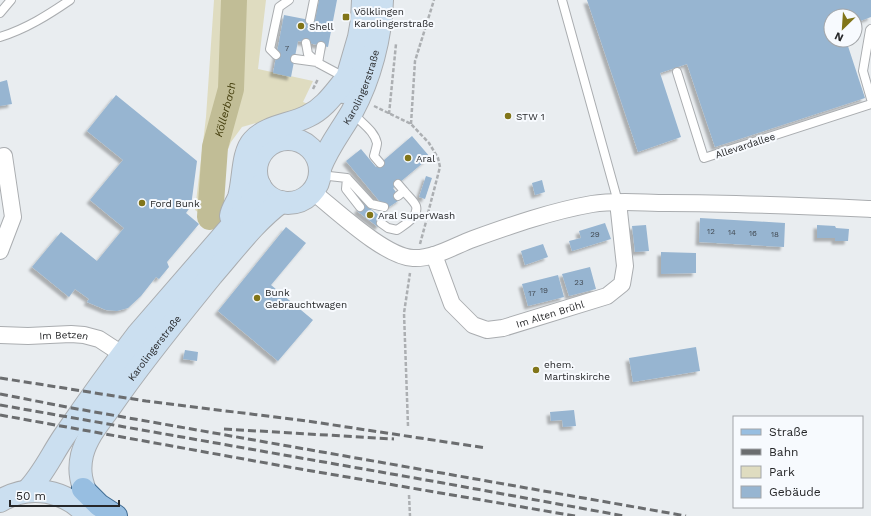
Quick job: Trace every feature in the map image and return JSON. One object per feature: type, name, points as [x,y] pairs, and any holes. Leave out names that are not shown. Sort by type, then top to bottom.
[{"type":"main road","name":"Karolingerstraße","points":[[295,140],[318,128],[331,116],[345,88],[359,37],[363,0]]},
{"type":"main road","name":"Karolingerstraße","points":[[318,178],[329,148],[352,112],[364,87],[377,44],[382,18],[382,0]]},
{"type":"main road","points":[[230,229],[231,214],[238,201],[242,186],[245,157],[253,141],[263,133],[301,120],[316,112],[325,104],[347,78]]},
{"type":"main road","points":[[295,140],[305,144],[313,151],[318,161],[318,178],[308,197],[298,202],[287,203],[270,197],[260,186],[257,169],[262,154],[269,146],[279,141],[295,140]]},
{"type":"main road","name":"Karolingerstraße","points":[[27,491],[36,483],[62,440],[122,354],[249,206],[260,186]]},
{"type":"main road","name":"Karolingerstraße","points":[[94,516],[80,478],[82,455],[87,440],[138,367],[183,310],[245,236],[281,202]]},
{"type":"main road","points":[[84,489],[99,505],[116,516]]},
{"type":"main road","points":[[0,501],[10,495],[27,491],[48,492],[64,497],[76,504],[88,516]]},
{"type":"street","points":[[0,157],[4,156],[7,214],[0,251]]},
{"type":"street","points":[[318,178],[363,232],[402,256],[412,258],[434,255],[472,240],[540,217],[593,204],[618,202],[744,203],[871,209]]},
{"type":"street","name":"Im Alten Brühl","points":[[434,255],[452,304],[473,325],[486,330],[503,328],[607,296],[622,284],[625,266],[618,202]]},
{"type":"street","name":"Im Betzen","points":[[0,335],[84,335],[99,339],[122,354]]},
{"type":"lane","points":[[0,13],[11,0]]},
{"type":"lane","points":[[0,37],[10,34],[46,17],[70,0]]},
{"type":"lane","points":[[276,55],[270,49],[279,7],[289,0]]},
{"type":"lane","points":[[310,20],[314,0]]},
{"type":"lane","points":[[562,0],[618,202]]},
{"type":"lane","points":[[871,29],[863,71],[871,99]]},
{"type":"lane","points":[[306,43],[308,54],[318,62],[347,78]]},
{"type":"lane","points":[[318,62],[321,46]]},
{"type":"lane","points":[[295,59],[318,62]]},
{"type":"lane","name":"Allevardallee","points":[[677,72],[704,158],[871,104]]},
{"type":"lane","points":[[352,112],[358,120],[371,131],[377,143],[374,156],[380,163]]},
{"type":"lane","points":[[318,178],[347,178],[371,204],[384,207]]},
{"type":"lane","points":[[347,178],[346,189],[360,207]]},
{"type":"lane","points":[[381,223],[388,228],[397,230],[410,221],[416,213],[416,206],[401,193],[398,184]]},
{"type":"path","points":[[411,124],[415,61],[434,0]]},
{"type":"path","points":[[389,114],[397,40]]},
{"type":"path","points":[[312,90],[318,79]]},
{"type":"path","points":[[373,106],[382,110]]},
{"type":"path","points":[[410,495],[410,516]]},
{"type":"green space","points":[[214,0],[266,0],[258,69],[313,81],[303,102],[308,104],[278,117],[242,127],[231,142],[224,159],[220,206],[208,220],[195,210],[206,117]]},
{"type":"building","points":[[319,0],[337,0],[328,47],[298,41],[291,77],[273,73],[284,15],[315,21]]},
{"type":"building","points":[[587,0],[871,0],[871,17],[863,20],[863,8],[823,8],[823,48],[849,48],[865,98],[715,147],[687,64],[660,73],[681,137],[638,152]]},
{"type":"building","points":[[7,80],[12,104],[0,106],[0,82]]},
{"type":"building","name":"Ford Bunk","points":[[116,95],[197,161],[191,206],[186,213],[199,224],[167,262],[169,267],[159,279],[156,277],[141,296],[128,308],[117,311],[106,310],[87,302],[89,299],[75,289],[69,297],[32,267],[61,232],[97,261],[124,228],[90,200],[123,160],[87,131]]},
{"type":"building","points":[[412,136],[430,157],[393,188],[401,199],[386,209],[346,161],[361,149],[376,167]]},
{"type":"building","points":[[426,176],[432,178],[425,199],[419,197]]},
{"type":"building","points":[[542,180],[545,192],[535,195],[532,183]]},
{"type":"building","name":"Aral SuperWash","points":[[363,203],[384,219],[378,227],[357,211]]},
{"type":"building","points":[[700,218],[785,223],[784,247],[699,242]]},
{"type":"building","points":[[605,223],[611,239],[572,251],[569,241],[581,238],[579,231]]},
{"type":"building","points":[[646,225],[649,251],[635,252],[632,226]]},
{"type":"building","points":[[817,225],[835,226],[836,228],[849,229],[848,241],[835,241],[835,238],[817,238]]},
{"type":"building","name":"Bunk Gebrauchtwagen","points":[[286,227],[306,243],[271,285],[313,320],[278,361],[218,311]]},
{"type":"building","points":[[543,244],[548,257],[525,265],[521,251]]},
{"type":"building","points":[[661,252],[696,253],[696,273],[661,274]]},
{"type":"building","points":[[590,267],[596,289],[569,296],[562,274]]},
{"type":"building","points":[[558,275],[564,297],[528,306],[522,284]]},
{"type":"building","points":[[696,347],[700,371],[633,382],[629,358]]},
{"type":"building","points":[[185,350],[198,352],[197,361],[183,359]]},
{"type":"building","points":[[574,410],[576,426],[563,427],[562,420],[551,421],[550,412]]},
{"type":"waterway","name":"Köllerbach","points":[[210,217],[215,147],[231,89],[234,0]]},
{"type":"railway","points":[[0,378],[146,401],[307,421],[486,448]]},
{"type":"railway","points":[[0,394],[686,516]]},
{"type":"railway","points":[[0,405],[624,516]]},
{"type":"railway","points":[[0,415],[277,465],[575,516]]},
{"type":"railway","points":[[224,429],[394,439]]},
{"type":"place","name":"Völklingen Karolingerstraße","points":[[346,17]]},
{"type":"place","name":"Shell","points":[[301,26]]},
{"type":"place","name":"STW 1","points":[[508,116]]},
{"type":"place","name":"Aral","points":[[408,158]]},
{"type":"place","name":"Ford Bunk","points":[[142,203]]},
{"type":"place","name":"Aral SuperWash","points":[[370,215]]},
{"type":"place","name":"Bunk Gebrauchtwagen","points":[[257,298]]},
{"type":"place","name":"ehem. Martinskirche","points":[[536,370]]}]
